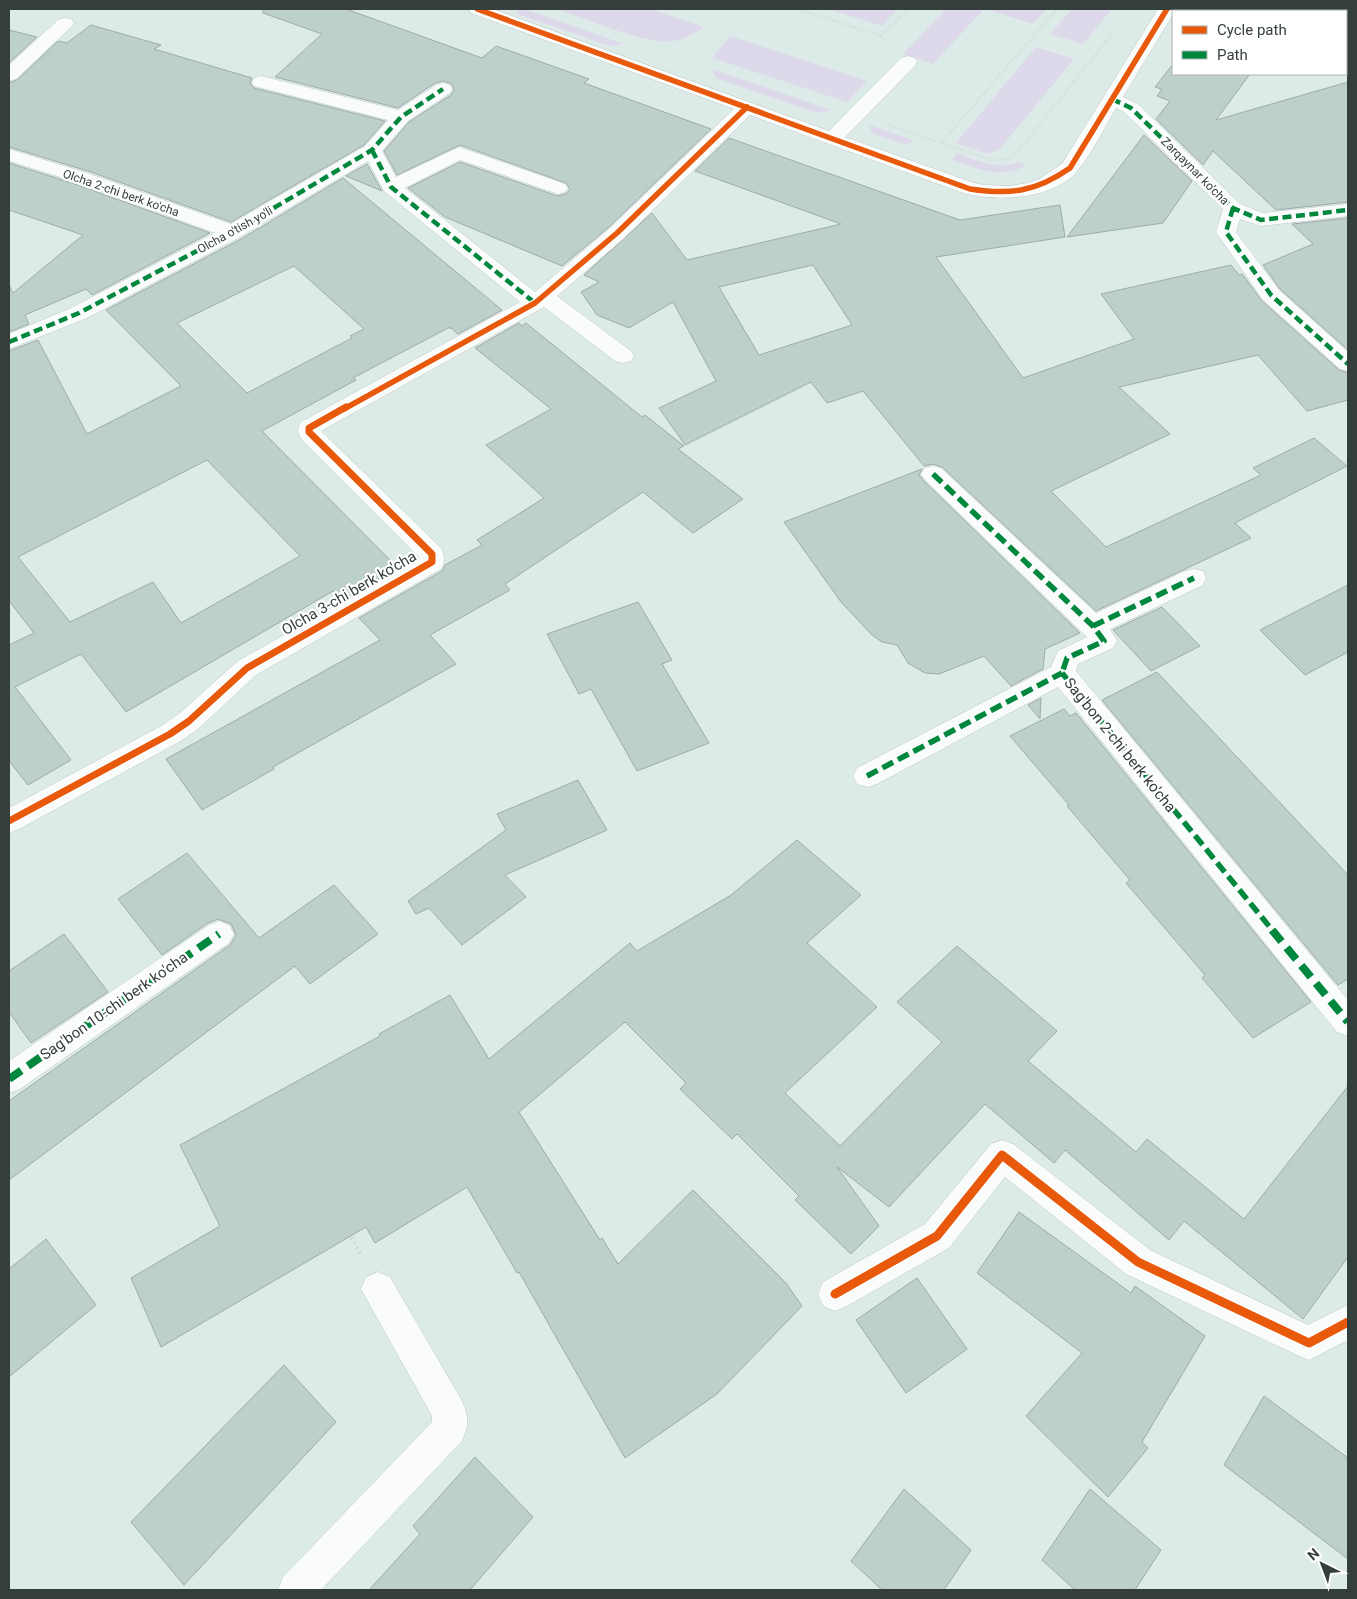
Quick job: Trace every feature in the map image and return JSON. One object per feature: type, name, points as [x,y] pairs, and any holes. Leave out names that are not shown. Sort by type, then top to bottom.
[{"type":"street","points":[[477,9],[834,138],[970,190],[984,192],[1025,191],[1044,185],[1070,168],[1168,12]]},
{"type":"street","points":[[9,75],[65,23]]},
{"type":"street","points":[[834,138],[908,62]]},
{"type":"street","points":[[261,82],[401,117]]},
{"type":"street","name":"Olcha o'tish yo'li","points":[[9,342],[79,313],[233,232],[372,150],[401,117],[443,88]]},
{"type":"street","name":"Zarqaynar ko'cha","points":[[1112,99],[1131,108],[1232,208],[1260,220],[1348,210]]},
{"type":"street","points":[[539,299],[617,233],[747,107]]},
{"type":"street","points":[[372,150],[391,187],[539,299],[622,356]]},
{"type":"street","points":[[391,187],[459,153],[558,188]]},
{"type":"street","name":"Olcha 2-chi berk ko'cha","points":[[9,156],[233,232]]},
{"type":"street","points":[[1232,208],[1226,232],[1271,295],[1348,364]]},
{"type":"street","name":"Olcha 3-chi berk ko'cha","points":[[9,821],[170,734],[189,721],[247,668],[432,562],[432,554],[315,439],[309,432],[309,428],[539,299]]},
{"type":"street","points":[[933,474],[1093,626],[1194,578]]},
{"type":"street","name":"Sag'bon 2-chi berk ko'cha","points":[[1093,626],[1104,640],[1067,658],[1062,673],[1348,1022]]},
{"type":"street","points":[[867,776],[1062,673]]},
{"type":"street","name":"Sag'bon 10-chi berk ko'cha","points":[[9,1079],[219,934]]},
{"type":"street","points":[[835,1294],[937,1236],[1002,1155],[1138,1262],[1309,1344],[1348,1322]]},
{"type":"street","points":[[296,1590],[450,1429],[450,1413],[378,1289]]},
{"type":"path","points":[[798,9],[881,36],[908,9]]},
{"type":"path","points":[[918,170],[1057,9]]},
{"type":"path","points":[[48,168],[180,58]]},
{"type":"path","points":[[306,1150],[378,1289]]},
{"type":"shaded area","points":[[516,9],[524,9],[624,44],[610,46],[517,14]]},
{"type":"shaded area","points":[[557,9],[650,9],[704,27],[681,39],[660,41],[631,35]]},
{"type":"shaded area","points":[[828,9],[898,9],[882,26]]},
{"type":"shaded area","points":[[946,9],[984,9],[933,64],[903,54]]},
{"type":"shaded area","points":[[985,9],[1047,9],[1033,24]]},
{"type":"shaded area","points":[[1072,9],[1112,9],[1083,44],[1050,34]]},
{"type":"shaded area","points":[[730,36],[867,81],[847,102],[712,58]]},
{"type":"shaded area","points":[[1036,47],[1074,59],[999,150],[987,154],[956,143]]},
{"type":"shaded area","points":[[712,69],[831,110],[817,113],[716,78]]},
{"type":"shaded area","points":[[869,125],[913,140],[907,145],[872,133]]},
{"type":"shaded area","points":[[957,153],[995,165],[1018,162],[1025,166],[1006,172],[988,171],[952,160]]},
{"type":"building","points":[[263,9],[346,9],[482,58],[496,46],[589,79],[584,83],[711,129],[609,227],[562,266],[445,217],[408,188],[460,162],[557,196],[566,194],[570,189],[566,183],[460,145],[397,175],[384,151],[409,122],[451,95],[454,90],[452,84],[444,81],[435,83],[398,108],[275,77],[322,34],[263,13]]},
{"type":"building","points":[[1216,9],[1297,9],[1296,10]]},
{"type":"building","points":[[91,25],[161,45],[154,49],[252,78],[250,83],[254,88],[385,121],[364,145],[231,222],[91,172],[9,147],[9,83],[17,80],[58,41],[67,43]]},
{"type":"building","points":[[9,30],[37,37],[9,63]]},
{"type":"building","points":[[1172,65],[1172,75],[1249,75],[1216,120],[1348,82],[1348,202],[1276,210],[1213,151],[1203,165],[1156,119],[1170,101],[1157,96],[1162,89],[1155,87]]},
{"type":"building","points":[[1144,135],[1192,181],[1163,223],[1067,237]]},
{"type":"building","points":[[729,138],[960,220],[1060,205],[1065,237],[936,257],[1023,378],[1134,339],[1101,294],[1231,265],[1239,275],[1242,274],[1262,301],[1339,370],[1348,373],[1348,400],[1307,411],[1258,355],[1119,387],[1170,434],[1051,491],[1106,547],[1261,475],[1253,468],[1314,438],[1347,466],[1235,523],[1251,538],[1096,611],[942,467],[933,464],[924,466],[863,391],[827,403],[811,382],[685,445],[659,408],[716,381],[673,302],[629,328],[597,315],[581,292],[599,282],[584,275],[652,213],[687,260],[841,224],[695,171]],"holes":[[[813,265],[852,325],[759,355],[719,287]]]},
{"type":"building","points":[[9,163],[75,184],[210,233],[92,295],[86,289],[25,315],[29,324],[9,332],[9,285],[13,293],[83,235],[9,210]]},
{"type":"building","points":[[367,164],[382,191],[346,176]]},
{"type":"building","points":[[343,178],[502,310],[458,334],[451,328],[448,328],[353,378],[356,380],[262,431],[398,568],[342,600],[333,591],[126,712],[81,654],[15,687],[71,760],[28,785],[9,761],[9,645],[34,633],[9,601],[9,351],[38,340],[87,434],[181,386],[106,310],[241,239]],"holes":[[[294,266],[364,329],[350,336],[352,338],[247,393],[177,323]],[[207,460],[300,556],[181,623],[153,582],[70,622],[18,557]]]},
{"type":"building","points":[[1348,218],[1348,350],[1280,289],[1263,265],[1313,244],[1292,224]]},
{"type":"building","points":[[519,323],[522,326],[526,323],[642,417],[645,415],[684,446],[678,449],[743,499],[693,533],[643,492],[505,584],[510,590],[430,635],[456,664],[273,767],[274,769],[202,810],[166,759],[380,640],[359,618],[442,571],[445,565],[482,545],[477,540],[544,498],[486,445],[551,409],[475,348]]},
{"type":"building","points":[[922,469],[919,475],[924,481],[1080,633],[1045,649],[1043,669],[1011,686],[984,656],[939,674],[925,673],[908,663],[897,645],[882,642],[872,635],[841,602],[784,522]]},
{"type":"building","points":[[1348,585],[1348,652],[1305,675],[1260,630]]},
{"type":"building","points":[[638,602],[672,660],[662,664],[709,743],[637,771],[591,689],[579,694],[547,634]]},
{"type":"building","points":[[1162,607],[1200,646],[1151,671],[1113,630]]},
{"type":"building","points":[[1157,672],[1348,875],[1348,979],[1338,985],[1102,700]]},
{"type":"building","points":[[1041,698],[1040,719],[1028,705]]},
{"type":"building","points":[[1064,709],[1070,716],[1076,713],[1311,1002],[1253,1038],[1202,978],[1205,975],[1126,883],[1130,880],[1010,736]]},
{"type":"building","points":[[578,780],[607,830],[505,875],[526,897],[462,945],[429,908],[416,914],[408,901],[506,830],[497,814]]},
{"type":"building","points":[[797,840],[861,895],[807,943],[877,1007],[785,1093],[840,1146],[942,1042],[897,1002],[957,946],[1057,1031],[1028,1061],[1136,1152],[1147,1139],[1244,1219],[1348,1086],[1348,1257],[1303,1319],[1184,1221],[1169,1240],[1065,1150],[1054,1163],[985,1104],[889,1207],[837,1167],[879,1226],[851,1254],[795,1200],[799,1196],[737,1134],[732,1139],[680,1089],[686,1083],[625,1022],[519,1112],[600,1240],[602,1238],[618,1264],[693,1190],[786,1283],[802,1306],[717,1394],[625,1458],[519,1272],[517,1273],[467,1187],[375,1243],[366,1227],[161,1347],[131,1278],[220,1226],[180,1145],[380,1036],[379,1034],[450,995],[489,1059],[630,943],[637,951],[731,895]]},
{"type":"building","points":[[187,853],[259,938],[334,885],[378,934],[310,984],[295,966],[9,1180],[9,1101],[230,945],[236,935],[231,924],[218,919],[208,923],[162,955],[118,899]]},
{"type":"building","points":[[64,934],[108,992],[31,1043],[9,1012],[9,971]]},
{"type":"building","points":[[1019,1212],[1131,1293],[1135,1286],[1205,1336],[1142,1442],[1148,1448],[1108,1497],[1026,1416],[1082,1353],[977,1273]]},
{"type":"building","points":[[46,1239],[96,1305],[9,1377],[9,1269]]},
{"type":"building","points":[[917,1278],[967,1349],[906,1393],[856,1320]]},
{"type":"building","points":[[284,1365],[336,1422],[184,1585],[131,1522]]},
{"type":"building","points":[[1264,1396],[1348,1458],[1348,1559],[1224,1465]]},
{"type":"building","points":[[475,1457],[533,1517],[470,1590],[369,1590],[420,1534],[413,1526]]},
{"type":"building","points":[[904,1489],[971,1550],[944,1590],[882,1590],[851,1561]]},
{"type":"building","points":[[1090,1489],[1161,1550],[1135,1590],[1075,1590],[1042,1560]]},
{"type":"marked path","points":[[9,342],[79,313],[233,232],[372,150],[401,117],[443,89]]},
{"type":"marked path","points":[[1112,99],[1131,108],[1233,208],[1261,220],[1348,210]]},
{"type":"marked path","points":[[372,150],[391,187],[535,303]]},
{"type":"marked path","points":[[1233,208],[1226,232],[1271,295],[1348,364]]},
{"type":"marked path","points":[[933,474],[1093,626],[1104,641],[1067,658],[1062,673]]},
{"type":"marked path","points":[[1093,626],[1194,578]]},
{"type":"marked path","points":[[1062,673],[1348,1022]]},
{"type":"marked path","points":[[867,776],[1062,673]]},
{"type":"marked path","points":[[9,1079],[219,934]]},
{"type":"cycle path","points":[[477,9],[970,189],[998,192],[1023,191],[1046,183],[1070,168],[1167,9]]},
{"type":"cycle path","points":[[9,821],[170,734],[189,721],[247,668],[432,562],[432,554],[315,439],[309,432],[309,428],[535,303],[617,233],[747,107]]},
{"type":"cycle path","points":[[835,1294],[937,1236],[1002,1155],[1138,1262],[1309,1343],[1348,1322]]}]
